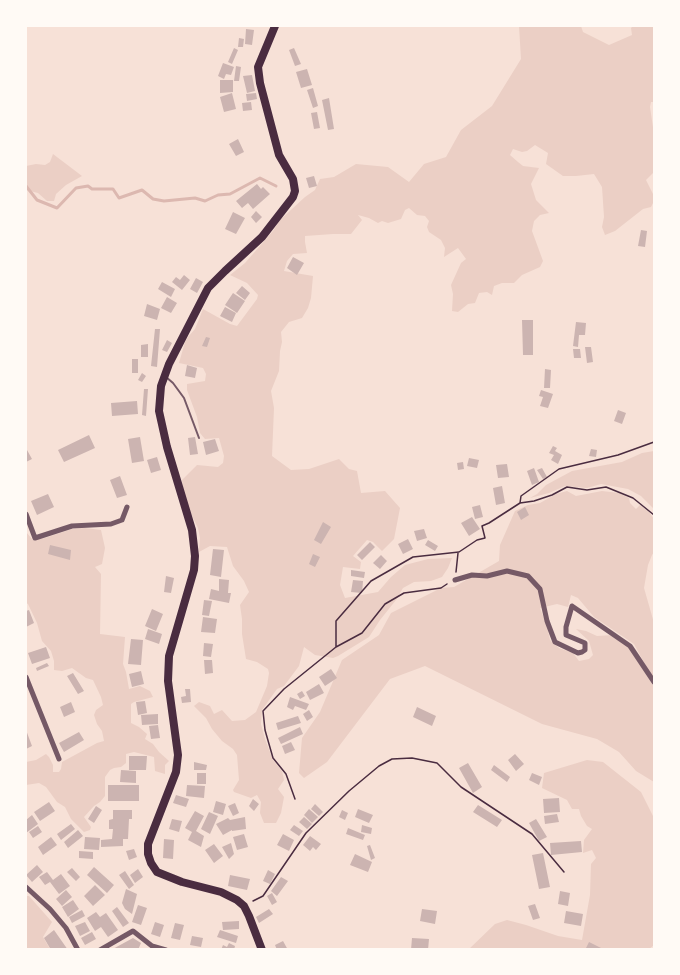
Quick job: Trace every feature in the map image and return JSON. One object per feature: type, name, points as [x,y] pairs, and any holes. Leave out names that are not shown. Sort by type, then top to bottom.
[{"type":"highway","points":[[262,950],[244,906],[221,892],[182,882],[157,872],[148,854],[148,844],[176,772],[178,755],[168,681],[170,656],[194,570],[195,556],[192,530],[167,447],[159,411],[159,399],[164,375],[208,288],[262,237],[293,197],[295,191],[293,179],[279,155],[258,67],[275,26]]},
{"type":"street","points":[[26,514],[35,538],[72,526],[111,524],[122,520],[127,507]]},
{"type":"street","points":[[455,580],[472,575],[487,576],[507,571],[528,576],[540,589],[547,621],[555,642],[578,652],[585,650],[585,643],[566,635],[572,606],[630,646],[654,682]]},
{"type":"street","points":[[26,677],[28,689],[59,759]]},
{"type":"street","points":[[26,887],[66,928],[78,950]]},
{"type":"street","points":[[100,950],[133,932],[152,946],[166,950]]},
{"type":"lane","points":[[164,375],[184,398],[199,438]]},
{"type":"path","points":[[520,503],[521,496],[559,470],[618,455],[654,442]]},
{"type":"path","points":[[336,647],[336,621],[371,581],[413,557],[459,552],[484,538],[482,526],[520,503],[552,495],[567,487],[587,490],[606,487],[633,498],[654,515]]},
{"type":"path","points":[[295,799],[286,774],[273,758],[265,730],[263,711],[284,689],[336,647],[362,633],[385,604],[404,593],[441,588],[455,580],[459,552]]},
{"type":"path","points":[[244,906],[263,896],[306,833],[349,791],[379,766],[392,759],[412,758],[437,763],[461,787],[532,834],[564,872]]},
{"type":"shaded area","points":[[519,26],[581,26],[583,32],[609,45],[632,35],[633,26],[654,26],[654,102],[651,102],[650,107],[654,134],[654,172],[646,180],[654,201],[651,207],[643,209],[615,231],[605,235],[602,227],[604,217],[602,187],[594,174],[563,176],[546,164],[548,153],[535,145],[522,152],[513,149],[510,155],[523,166],[539,168],[531,184],[536,200],[549,213],[540,215],[534,221],[532,231],[543,261],[540,267],[522,275],[514,283],[494,286],[492,295],[487,292],[479,293],[475,303],[468,304],[458,312],[452,311],[451,285],[461,263],[466,259],[458,248],[444,257],[445,248],[441,240],[429,232],[427,227],[429,221],[425,216],[417,215],[409,208],[405,210],[401,219],[388,223],[382,221],[378,223],[358,215],[362,220],[351,234],[305,236],[307,253],[293,254],[287,261],[284,271],[313,276],[308,308],[302,318],[289,322],[281,332],[279,371],[271,391],[274,408],[272,456],[291,470],[309,469],[339,459],[349,469],[357,471],[361,493],[385,491],[400,508],[394,539],[382,551],[373,542],[367,540],[353,556],[361,562],[360,569],[343,567],[340,585],[345,598],[378,592],[405,565],[428,559],[452,558],[442,577],[431,581],[414,582],[403,588],[369,637],[338,656],[333,658],[315,655],[304,647],[299,666],[284,686],[277,689],[262,710],[261,724],[265,739],[273,760],[282,771],[284,780],[278,789],[284,797],[281,813],[276,823],[264,823],[260,813],[261,802],[257,795],[251,798],[233,790],[239,780],[237,755],[222,741],[206,718],[194,706],[199,702],[210,706],[214,714],[222,710],[232,721],[245,720],[256,712],[267,686],[269,673],[268,669],[257,662],[246,659],[240,605],[249,592],[244,581],[233,566],[227,547],[210,546],[199,552],[198,528],[187,506],[183,491],[182,480],[197,465],[218,467],[223,463],[224,456],[219,438],[205,439],[200,433],[187,384],[205,381],[206,374],[203,368],[179,363],[185,342],[195,329],[203,309],[237,326],[258,295],[247,283],[230,275],[245,263],[280,220],[315,190],[320,179],[334,177],[356,164],[388,167],[409,182],[424,164],[446,157],[461,130],[492,106],[521,59]]},
{"type":"shaded area","points":[[53,154],[82,176],[66,185],[56,194],[54,201],[47,201],[38,193],[26,190],[26,166],[45,165],[50,162]]},
{"type":"shaded area","points":[[654,451],[654,509],[641,496],[628,489],[601,484],[587,488],[565,486],[530,498],[546,485],[572,471],[622,462],[642,453]]},
{"type":"shaded area","points":[[567,491],[576,496],[602,491],[619,493],[629,498],[630,503],[636,509],[640,505],[654,519],[654,552],[648,565],[644,588],[654,623],[654,679],[634,644],[594,617],[578,598],[571,595],[568,607],[557,604],[540,608],[550,640],[559,648],[573,653],[579,661],[589,659],[593,655],[589,641],[576,629],[597,636],[613,635],[628,646],[654,687],[654,782],[636,771],[619,752],[597,739],[542,724],[425,666],[390,679],[327,762],[304,778],[299,773],[302,738],[320,712],[342,660],[379,635],[391,613],[441,588],[454,587],[499,561],[500,545],[515,511]]},
{"type":"shaded area","points":[[72,529],[101,530],[105,548],[102,564],[95,567],[101,574],[100,634],[125,637],[123,664],[129,689],[140,686],[150,691],[153,697],[131,704],[131,723],[147,734],[145,739],[169,761],[165,765],[165,774],[155,771],[154,757],[134,752],[126,754],[126,763],[110,770],[105,777],[105,796],[84,817],[91,827],[90,830],[84,832],[46,787],[39,783],[26,785],[26,762],[36,760],[46,754],[53,765],[53,772],[59,772],[62,762],[104,741],[94,715],[96,710],[103,705],[93,680],[72,668],[62,671],[54,670],[51,651],[42,641],[37,623],[26,603],[26,532],[33,540]]},
{"type":"shaded area","points":[[587,760],[603,762],[641,792],[654,818],[654,945],[648,950],[468,950],[495,924],[507,920],[558,936],[582,940],[590,895],[591,864],[596,858],[592,850],[583,853],[584,840],[592,829],[587,826],[579,809],[572,809],[567,800],[542,788],[544,773]]},
{"type":"shaded area","points":[[26,896],[29,896],[52,922],[43,937],[50,949],[26,949]]},
{"type":"building","points":[[246,29],[254,30],[252,45],[245,44]]},
{"type":"building","points":[[239,38],[244,39],[243,47],[238,47]]},
{"type":"building","points":[[234,48],[238,50],[232,64],[228,62]]},
{"type":"building","points":[[294,48],[301,64],[295,66],[289,50]]},
{"type":"building","points":[[223,63],[234,67],[231,75],[226,74],[224,79],[218,76]]},
{"type":"building","points":[[236,66],[241,67],[239,81],[234,81]]},
{"type":"building","points":[[307,69],[312,85],[301,88],[296,72]]},
{"type":"building","points":[[252,75],[255,91],[247,93],[243,76]]},
{"type":"building","points":[[220,80],[233,80],[233,92],[220,93]]},
{"type":"building","points":[[313,88],[318,106],[313,108],[307,90]]},
{"type":"building","points":[[232,93],[236,109],[224,112],[220,97]]},
{"type":"building","points":[[256,93],[257,99],[247,101],[246,94]]},
{"type":"building","points":[[329,98],[334,129],[328,130],[322,100]]},
{"type":"building","points":[[251,102],[252,110],[243,111],[242,103]]},
{"type":"building","points":[[317,112],[320,128],[314,129],[311,113]]},
{"type":"building","points":[[238,139],[244,152],[236,156],[229,144]]},
{"type":"building","points":[[314,176],[317,186],[309,188],[306,178]]},
{"type":"building","points":[[257,184],[270,194],[253,209],[248,203],[242,208],[236,201]]},
{"type":"building","points":[[256,211],[262,217],[256,223],[251,217]]},
{"type":"building","points":[[233,212],[245,218],[236,234],[225,229]]},
{"type":"building","points":[[641,230],[647,231],[645,247],[638,246]]},
{"type":"building","points":[[293,257],[304,263],[297,275],[287,268]]},
{"type":"building","points":[[184,275],[190,280],[182,290],[172,282],[176,277],[180,280]]},
{"type":"building","points":[[196,278],[203,282],[197,293],[190,289]]},
{"type":"building","points":[[162,282],[175,289],[171,297],[158,289]]},
{"type":"building","points":[[242,286],[250,293],[245,300],[236,293]]},
{"type":"building","points":[[233,293],[245,301],[237,313],[225,305]]},
{"type":"building","points":[[167,297],[177,303],[171,313],[161,308]]},
{"type":"building","points":[[147,304],[160,309],[157,320],[144,316]]},
{"type":"building","points":[[225,307],[236,313],[232,322],[220,316]]},
{"type":"building","points":[[522,320],[533,320],[533,355],[523,355]]},
{"type":"building","points":[[576,322],[586,323],[585,335],[579,335],[578,347],[573,346]]},
{"type":"building","points":[[155,329],[160,329],[157,367],[151,366]]},
{"type":"building","points":[[206,337],[210,338],[207,347],[202,346]]},
{"type":"building","points":[[167,340],[172,343],[167,352],[162,350]]},
{"type":"building","points":[[148,344],[148,357],[141,357],[141,345]]},
{"type":"building","points":[[585,347],[591,347],[593,362],[587,363]]},
{"type":"building","points":[[573,349],[580,349],[581,358],[574,358]]},
{"type":"building","points":[[132,359],[138,359],[138,373],[132,373]]},
{"type":"building","points":[[187,365],[197,368],[195,378],[185,376]]},
{"type":"building","points":[[545,369],[551,370],[550,388],[544,388]]},
{"type":"building","points":[[142,373],[146,376],[142,382],[138,380]]},
{"type":"building","points":[[144,389],[148,389],[146,416],[142,415]]},
{"type":"building","points":[[541,390],[553,394],[548,408],[540,406],[543,397],[539,396]]},
{"type":"building","points":[[137,401],[138,414],[112,416],[111,403]]},
{"type":"building","points":[[618,410],[626,413],[622,424],[614,421]]},
{"type":"building","points":[[89,435],[95,448],[64,462],[58,450]]},
{"type":"building","points":[[140,437],[144,461],[132,463],[128,439]]},
{"type":"building","points":[[195,437],[198,454],[190,455],[188,438]]},
{"type":"building","points":[[215,439],[219,451],[206,455],[203,442]]},
{"type":"building","points":[[553,446],[557,448],[555,451],[562,455],[558,464],[551,460],[554,455],[549,453]]},
{"type":"building","points":[[591,449],[597,450],[596,457],[589,456]]},
{"type":"building","points":[[26,451],[32,459],[26,462]]},
{"type":"building","points":[[157,457],[161,470],[151,473],[147,460]]},
{"type":"building","points":[[469,458],[479,460],[477,468],[467,466]]},
{"type":"building","points":[[463,462],[464,469],[458,470],[457,463]]},
{"type":"building","points":[[507,464],[509,477],[498,478],[496,465]]},
{"type":"building","points":[[534,468],[539,482],[532,485],[527,471]]},
{"type":"building","points":[[542,468],[547,477],[543,479],[537,470]]},
{"type":"building","points":[[120,476],[127,495],[117,498],[110,480]]},
{"type":"building","points":[[502,486],[505,503],[496,505],[493,488]]},
{"type":"building","points":[[48,494],[54,507],[37,515],[31,501]]},
{"type":"building","points":[[480,505],[483,517],[475,519],[472,507]]},
{"type":"building","points":[[525,507],[529,515],[521,520],[517,512]]},
{"type":"building","points":[[472,517],[480,529],[469,536],[461,523]]},
{"type":"building","points":[[323,522],[331,527],[321,544],[314,540]]},
{"type":"building","points":[[424,529],[427,538],[417,541],[414,531]]},
{"type":"building","points":[[408,539],[413,549],[403,554],[398,544]]},
{"type":"building","points":[[428,540],[438,546],[435,551],[425,545]]},
{"type":"building","points":[[370,542],[375,547],[362,560],[357,555]]},
{"type":"building","points":[[50,545],[71,550],[70,560],[48,554]]},
{"type":"building","points":[[213,549],[224,550],[221,577],[210,575]]},
{"type":"building","points":[[313,554],[320,557],[315,567],[309,564]]},
{"type":"building","points":[[381,555],[387,561],[380,569],[373,563]]},
{"type":"building","points":[[351,570],[365,572],[364,578],[351,576]]},
{"type":"building","points":[[166,576],[174,578],[171,593],[164,592]]},
{"type":"building","points":[[219,579],[229,580],[228,593],[231,593],[229,603],[209,599],[211,589],[219,591]]},
{"type":"building","points":[[353,580],[363,581],[362,593],[351,592]]},
{"type":"building","points":[[204,600],[212,601],[209,616],[202,615]]},
{"type":"building","points":[[152,609],[163,614],[156,631],[145,626]]},
{"type":"building","points":[[29,610],[34,623],[26,627],[26,611]]},
{"type":"building","points":[[203,617],[217,619],[215,633],[201,632]]},
{"type":"building","points":[[148,629],[162,634],[159,644],[145,639]]},
{"type":"building","points":[[131,639],[143,640],[141,665],[128,664]]},
{"type":"building","points":[[204,643],[213,644],[211,657],[203,656]]},
{"type":"building","points":[[46,647],[50,658],[32,664],[28,653]]},
{"type":"building","points":[[204,660],[212,660],[213,673],[205,674]]},
{"type":"building","points":[[47,663],[49,666],[37,671],[36,668]]},
{"type":"building","points":[[331,669],[337,678],[325,686],[319,677]]},
{"type":"building","points":[[141,671],[144,684],[132,687],[129,674]]},
{"type":"building","points":[[73,673],[84,691],[78,694],[67,676]]},
{"type":"building","points":[[319,684],[324,693],[310,700],[306,692]]},
{"type":"building","points":[[185,689],[190,689],[191,702],[182,703],[181,697],[186,696]]},
{"type":"building","points":[[302,691],[305,696],[300,699],[297,694]]},
{"type":"building","points":[[290,697],[309,704],[306,710],[295,706],[293,710],[287,707]]},
{"type":"building","points":[[145,701],[147,713],[138,715],[136,702]]},
{"type":"building","points":[[71,702],[75,712],[64,717],[60,707]]},
{"type":"building","points":[[417,707],[436,716],[432,726],[413,717]]},
{"type":"building","points":[[309,710],[313,717],[307,721],[303,714]]},
{"type":"building","points":[[158,714],[158,724],[142,725],[141,715]]},
{"type":"building","points":[[298,716],[301,723],[278,730],[276,723]]},
{"type":"building","points":[[158,725],[160,738],[151,739],[149,726]]},
{"type":"building","points":[[300,727],[303,734],[281,744],[278,738]]},
{"type":"building","points":[[26,730],[32,746],[26,749]]},
{"type":"building","points":[[79,732],[84,740],[64,752],[59,743]]},
{"type":"building","points":[[291,742],[295,750],[285,754],[282,746]]},
{"type":"building","points":[[515,754],[524,764],[516,771],[508,760]]},
{"type":"building","points":[[129,756],[147,756],[146,770],[129,770]]},
{"type":"building","points":[[194,762],[207,765],[206,770],[194,770]]},
{"type":"building","points":[[468,763],[482,787],[473,793],[459,768]]},
{"type":"building","points":[[494,765],[510,777],[507,782],[491,770]]},
{"type":"building","points":[[121,770],[136,771],[136,783],[120,782]]},
{"type":"building","points":[[197,773],[206,773],[206,784],[197,784]]},
{"type":"building","points":[[532,773],[542,777],[539,785],[529,780]]},
{"type":"building","points":[[108,785],[139,785],[139,801],[108,801]]},
{"type":"building","points":[[187,785],[205,786],[204,798],[186,796]]},
{"type":"building","points":[[176,795],[189,799],[186,807],[173,803]]},
{"type":"building","points":[[559,798],[560,812],[544,813],[543,799]]},
{"type":"building","points":[[253,799],[259,804],[254,811],[249,806]]},
{"type":"building","points":[[216,801],[226,804],[223,815],[213,812]]},
{"type":"building","points":[[49,802],[55,811],[40,821],[34,812]]},
{"type":"building","points":[[235,803],[239,813],[233,816],[228,806]]},
{"type":"building","points":[[315,804],[323,812],[319,816],[311,809]]},
{"type":"building","points":[[478,805],[502,820],[497,827],[473,812]]},
{"type":"building","points":[[96,806],[102,810],[94,823],[88,819]]},
{"type":"building","points":[[309,809],[318,817],[312,823],[304,815]]},
{"type":"building","points":[[358,809],[373,815],[369,823],[355,817]]},
{"type":"building","points":[[113,810],[132,810],[128,839],[123,839],[123,846],[101,847],[101,840],[112,839],[113,829],[109,829],[109,820],[113,819]]},
{"type":"building","points":[[342,810],[348,813],[345,820],[339,817]]},
{"type":"building","points":[[195,811],[204,816],[196,831],[204,836],[201,847],[188,840],[192,832],[185,828]]},
{"type":"building","points":[[209,812],[218,816],[210,834],[201,829]]},
{"type":"building","points":[[557,814],[559,822],[545,824],[544,816]]},
{"type":"building","points":[[32,815],[38,824],[26,833],[26,820]]},
{"type":"building","points":[[245,817],[246,829],[232,830],[223,835],[216,824],[228,818],[230,820]]},
{"type":"building","points":[[304,817],[312,824],[307,829],[299,822]]},
{"type":"building","points":[[172,819],[182,821],[179,832],[169,829]]},
{"type":"building","points":[[536,819],[547,837],[539,841],[529,823]]},
{"type":"building","points":[[71,824],[75,829],[61,840],[57,834]]},
{"type":"building","points":[[294,825],[303,831],[299,836],[290,830]]},
{"type":"building","points":[[362,825],[372,828],[371,834],[361,832]]},
{"type":"building","points":[[38,826],[42,832],[33,838],[29,832]]},
{"type":"building","points":[[348,828],[365,835],[363,840],[346,834]]},
{"type":"building","points":[[78,830],[83,836],[68,848],[64,842]]},
{"type":"building","points":[[244,834],[248,847],[237,850],[233,837]]},
{"type":"building","points":[[283,834],[294,840],[289,851],[277,845]]},
{"type":"building","points":[[310,836],[321,844],[316,850],[313,847],[310,851],[303,845]]},
{"type":"building","points":[[51,837],[57,845],[43,855],[38,847]]},
{"type":"building","points":[[85,837],[100,838],[99,850],[84,849]]},
{"type":"building","points":[[164,839],[174,840],[173,859],[163,858]]},
{"type":"building","points":[[581,841],[582,852],[551,855],[550,843]]},
{"type":"building","points":[[231,843],[234,854],[229,859],[222,847]]},
{"type":"building","points":[[214,844],[223,856],[214,863],[205,850]]},
{"type":"building","points":[[370,845],[375,858],[371,860],[367,846]]},
{"type":"building","points":[[134,849],[137,857],[129,860],[126,851]]},
{"type":"building","points":[[79,851],[93,852],[93,859],[79,858]]},
{"type":"building","points":[[543,853],[550,887],[539,889],[532,855]]},
{"type":"building","points":[[355,854],[372,862],[368,872],[350,865]]},
{"type":"building","points":[[37,865],[43,872],[32,882],[26,875]]},
{"type":"building","points":[[94,867],[114,885],[107,893],[87,875]]},
{"type":"building","points":[[72,868],[80,877],[76,881],[67,872]]},
{"type":"building","points":[[138,869],[143,877],[135,883],[130,875]]},
{"type":"building","points":[[268,870],[275,874],[270,884],[263,881]]},
{"type":"building","points":[[125,871],[134,885],[129,889],[119,875]]},
{"type":"building","points":[[47,872],[53,880],[61,874],[70,886],[59,894],[50,882],[45,885],[39,877]]},
{"type":"building","points":[[230,875],[250,879],[247,890],[228,886]]},
{"type":"building","points":[[281,877],[288,881],[277,896],[271,891]]},
{"type":"building","points":[[95,885],[105,895],[93,906],[84,896]]},
{"type":"building","points":[[126,889],[137,894],[132,914],[125,909],[122,903]]},
{"type":"building","points":[[66,890],[72,897],[62,906],[56,899]]},
{"type":"building","points":[[560,891],[570,893],[568,906],[558,904]]},
{"type":"building","points":[[272,893],[277,902],[272,905],[267,896]]},
{"type":"building","points":[[73,900],[79,909],[68,917],[62,907]]},
{"type":"building","points":[[535,904],[540,918],[533,920],[528,906]]},
{"type":"building","points":[[138,905],[147,908],[141,925],[132,922]]},
{"type":"building","points":[[117,907],[129,923],[123,927],[112,911]]},
{"type":"building","points":[[269,909],[273,914],[259,923],[256,917]]},
{"type":"building","points":[[422,909],[437,911],[435,924],[420,921]]},
{"type":"building","points":[[82,910],[85,916],[72,923],[69,917]]},
{"type":"building","points":[[566,911],[583,914],[581,926],[564,923]]},
{"type":"building","points":[[96,912],[100,917],[106,913],[118,930],[108,937],[101,927],[95,931],[87,918]]},
{"type":"building","points":[[239,921],[239,929],[223,930],[222,922]]},
{"type":"building","points":[[85,922],[90,931],[80,936],[75,926]]},
{"type":"building","points":[[155,922],[164,925],[160,937],[151,934]]},
{"type":"building","points":[[175,923],[184,925],[180,940],[171,938]]},
{"type":"building","points":[[54,930],[68,950],[51,950],[44,938]]},
{"type":"building","points":[[220,930],[238,936],[236,943],[217,937]]},
{"type":"building","points":[[92,932],[96,939],[85,945],[81,938]]},
{"type":"building","points":[[192,936],[203,938],[201,947],[190,945]]},
{"type":"building","points":[[133,938],[141,943],[138,950],[111,950]]},
{"type":"building","points":[[412,938],[429,939],[428,950],[411,950]]},
{"type":"building","points":[[283,941],[288,950],[277,950],[275,945]]},
{"type":"building","points":[[589,942],[605,950],[589,950],[586,948]]},
{"type":"building","points":[[229,943],[235,946],[234,950],[221,950],[223,945],[227,947]]},
{"type":"waterway","points":[[26,186],[37,200],[57,208],[76,188],[88,186],[92,189],[113,189],[119,198],[142,190],[153,199],[164,201],[195,198],[205,201],[218,195],[230,194],[260,178],[276,186]]}]
